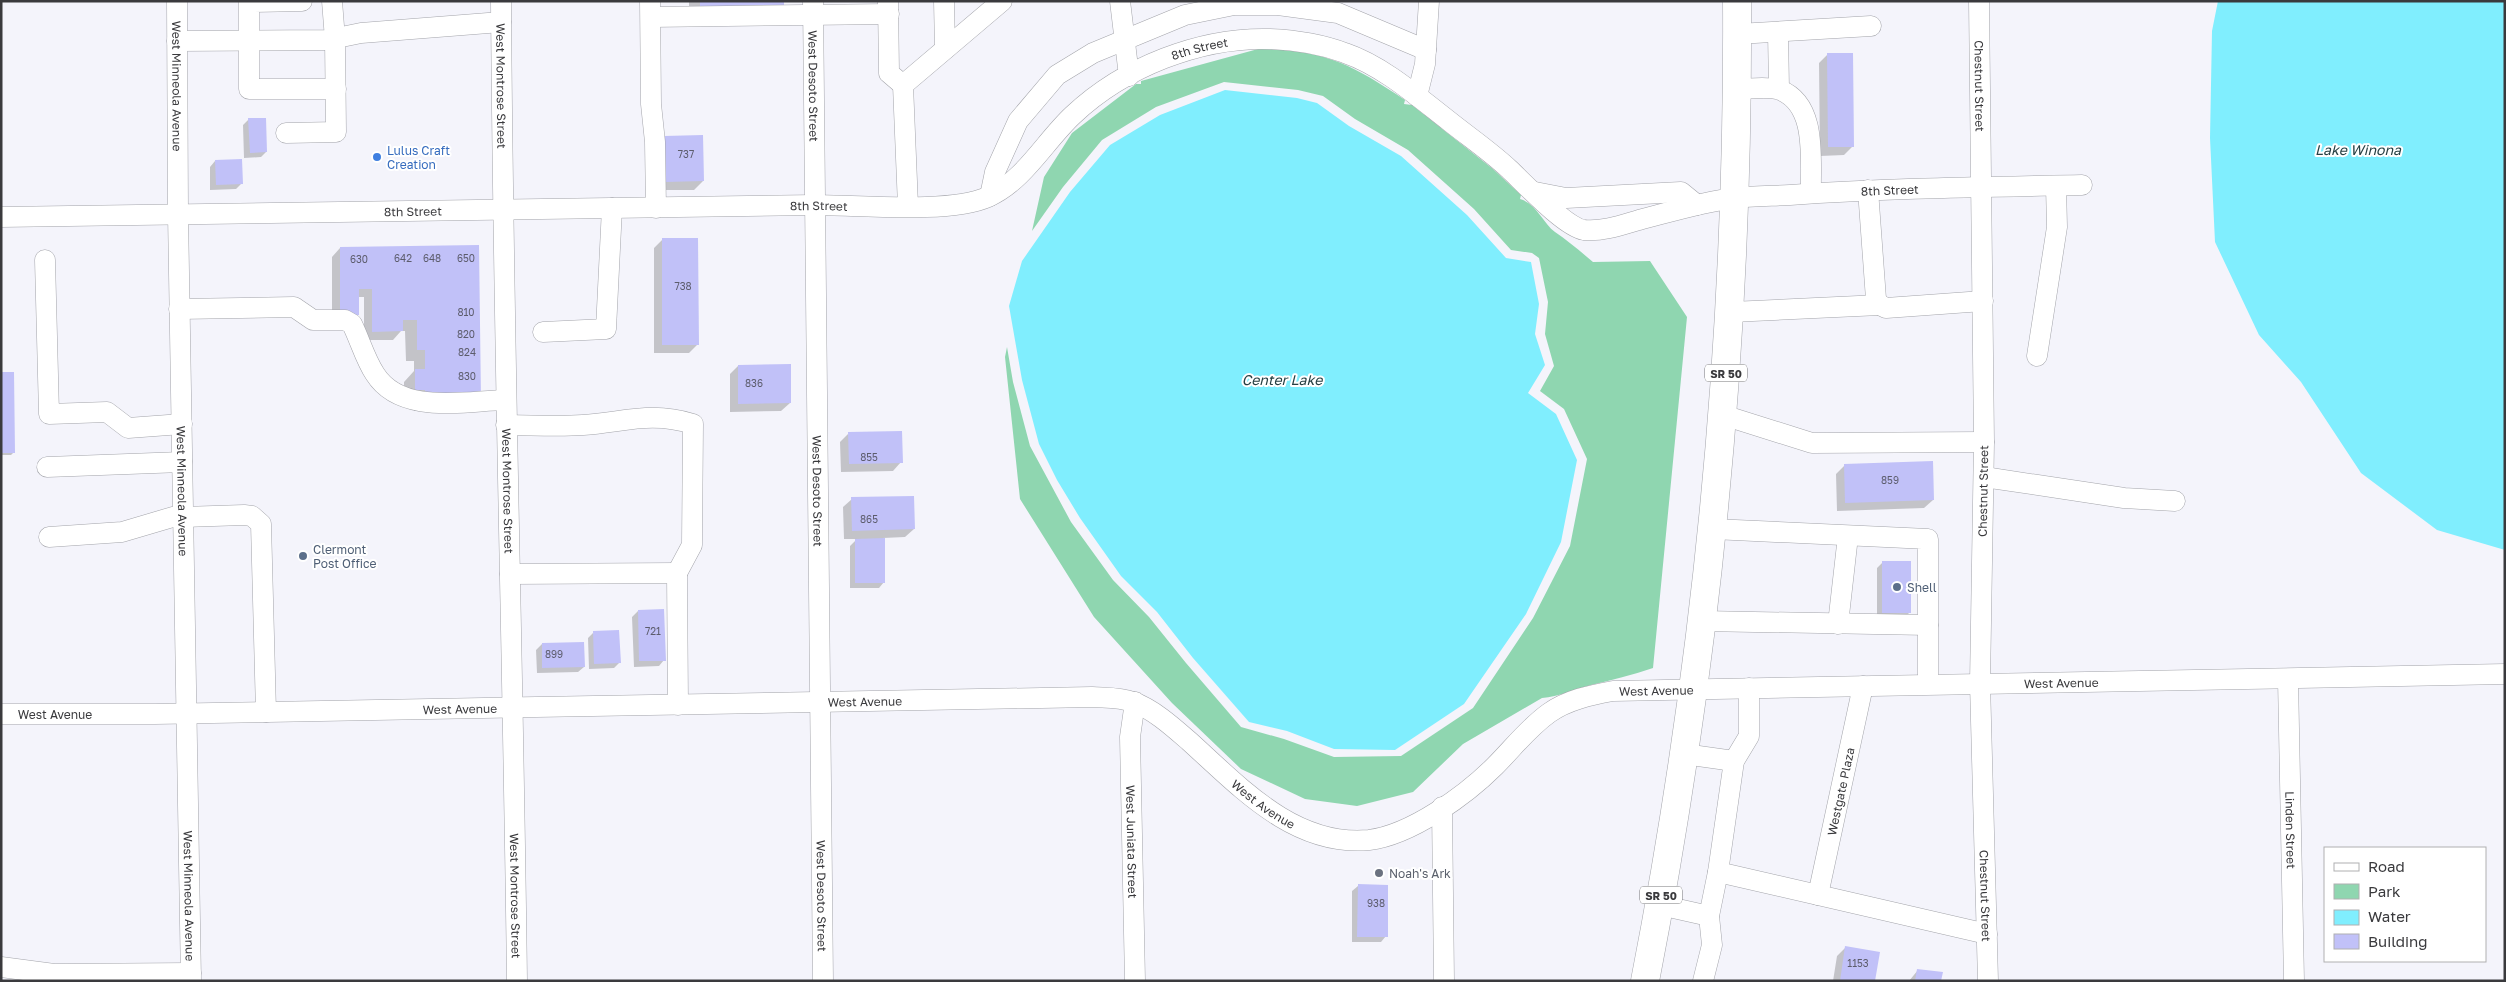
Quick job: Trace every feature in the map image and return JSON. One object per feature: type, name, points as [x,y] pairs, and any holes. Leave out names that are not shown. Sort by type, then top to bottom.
[{"type":"highway","name":"SR 50","points":[[1645,981],[1660,905],[1684,754],[1713,529],[1731,312],[1738,89],[1738,1]]},
{"type":"street","name":"West Minneola Avenue","points":[[177,1],[179,309],[191,977]]},
{"type":"street","points":[[302,1],[249,2],[250,89],[336,89]]},
{"type":"street","points":[[286,133],[336,132],[336,39],[332,1]]},
{"type":"street","name":"West Montrose Street","points":[[501,1],[505,400],[513,707],[517,981]]},
{"type":"street","points":[[944,1],[945,50]]},
{"type":"street","points":[[1120,1],[1123,40],[1129,76]]},
{"type":"street","points":[[1417,96],[1425,64],[1429,1]]},
{"type":"street","name":"Chestnut Street","points":[[1979,1],[1984,442],[1980,683],[1988,981]]},
{"type":"street","points":[[903,86],[999,2]]},
{"type":"street","points":[[990,196],[995,172],[1018,121],[1057,75],[1093,53],[1185,15],[1234,5],[1278,5],[1338,13],[1426,50]]},
{"type":"street","points":[[656,208],[655,142],[651,104],[650,9],[775,14],[813,9],[888,8],[889,73],[903,86],[908,206]]},
{"type":"street","name":"West Desoto Street","points":[[813,9],[824,981]]},
{"type":"street","points":[[177,41],[336,39],[361,33],[501,22]]},
{"type":"street","points":[[1738,34],[1871,26]]},
{"type":"street","points":[[1778,32],[1779,89]]},
{"type":"street","name":"8th Street","points":[[1,217],[815,205],[908,206],[968,203],[990,196],[1028,164],[1073,114],[1102,91],[1129,76],[1173,56],[1208,44],[1270,39],[1308,43],[1346,53],[1370,64],[1417,96],[1501,162],[1569,223],[1584,230],[1608,228],[1697,205],[1735,198],[1868,190],[2082,186]]},
{"type":"street","points":[[1738,89],[1779,89],[1798,102],[1806,117],[1810,141],[1811,193]]},
{"type":"street","points":[[2037,356],[2057,227],[2056,186]]},
{"type":"street","points":[[1868,190],[1876,299],[1880,305]]},
{"type":"street","points":[[1533,192],[1566,198],[1681,192],[1697,205]]},
{"type":"street","points":[[543,332],[606,329],[612,208]]},
{"type":"street","points":[[45,260],[49,414],[107,412],[128,428],[182,424]]},
{"type":"street","points":[[1731,312],[1880,305],[1886,308],[1983,301]]},
{"type":"street","points":[[179,309],[294,307],[313,320],[345,320],[352,324],[375,374],[398,396],[420,402],[505,400]]},
{"type":"street","points":[[1723,416],[1812,443],[1984,442]]},
{"type":"street","points":[[506,425],[583,425],[639,417],[672,418],[693,424],[692,545],[677,573],[678,705]]},
{"type":"street","points":[[47,466],[182,462]]},
{"type":"street","points":[[1984,477],[2124,498],[2175,501]]},
{"type":"street","points":[[49,537],[122,532],[183,515],[252,516],[260,524],[266,712]]},
{"type":"street","points":[[1713,529],[1928,539],[1928,684]]},
{"type":"street","points":[[1838,624],[1848,536]]},
{"type":"street","points":[[510,574],[677,573]]},
{"type":"street","points":[[1702,621],[1928,625]]},
{"type":"street","name":"West Avenue","points":[[1,714],[187,714],[1092,696],[1120,698],[1135,702],[1181,734],[1252,798],[1284,820],[1307,831],[1344,840],[1371,840],[1395,834],[1477,784],[1522,736],[1549,712],[1567,703],[1613,691],[2505,674]]},
{"type":"street","name":"Linden Street","points":[[2288,679],[2294,981]]},
{"type":"street","name":"Westgate Plaza","points":[[1818,896],[1863,686]]},
{"type":"street","points":[[1703,981],[1712,945],[1709,916],[1718,872],[1734,761],[1749,736],[1749,688]]},
{"type":"street","name":"West Juniata Street","points":[[1135,702],[1130,737],[1135,981]]},
{"type":"street","points":[[1684,754],[1734,761]]},
{"type":"street","points":[[1442,807],[1444,981]]},
{"type":"street","points":[[1718,872],[1987,934]]},
{"type":"street","points":[[1660,905],[1709,916]]},
{"type":"street","points":[[1,966],[54,974],[191,977]]},
{"type":"green space","points":[[1258,49],[1302,52],[1320,56],[1336,61],[1369,77],[1405,100],[1404,104],[1412,105],[1493,169],[1521,195],[1520,199],[1526,201],[1535,209],[1555,232],[1593,262],[1650,261],[1687,317],[1653,668],[1560,695],[1542,698],[1463,744],[1413,792],[1357,806],[1305,799],[1241,769],[1172,703],[1094,617],[1020,499],[1005,357],[1007,347],[1013,382],[1030,446],[1071,522],[1113,580],[1149,617],[1241,727],[1284,739],[1334,757],[1401,756],[1473,708],[1533,618],[1570,546],[1587,459],[1564,409],[1540,391],[1554,366],[1545,334],[1548,302],[1539,258],[1532,253],[1511,250],[1474,209],[1408,150],[1355,119],[1323,96],[1298,90],[1224,82],[1156,107],[1102,140],[1063,187],[1032,231],[1044,177],[1072,133],[1136,84],[1141,84],[1141,81]]},
{"type":"water","name":"Lake Winona","points":[[2218,1],[2505,1],[2505,550],[2437,530],[2361,473],[2301,382],[2259,335],[2215,242],[2210,138],[2212,31]]},
{"type":"water","name":"Center Lake","points":[[1225,90],[1297,98],[1317,103],[1349,126],[1401,156],[1467,215],[1506,258],[1531,262],[1539,304],[1535,334],[1545,365],[1528,393],[1556,414],[1577,460],[1561,542],[1526,614],[1464,704],[1395,750],[1334,749],[1287,731],[1249,722],[1193,658],[1157,612],[1121,576],[1080,518],[1057,480],[1039,444],[1022,380],[1009,306],[1022,261],[1070,192],[1110,145],[1160,115]]},
{"type":"building","points":[[700,1],[784,1],[784,7],[700,8]]},
{"type":"building","points":[[1827,53],[1853,53],[1854,147],[1828,147]]},
{"type":"building","points":[[248,118],[266,118],[267,152],[250,153]]},
{"type":"building","points":[[703,135],[704,181],[665,182],[664,136]]},
{"type":"building","points":[[242,159],[243,184],[216,185],[215,160]]},
{"type":"building","points":[[662,238],[698,238],[699,345],[662,345]]},
{"type":"building","points":[[479,245],[481,400],[425,400],[425,390],[415,390],[415,369],[425,369],[425,350],[417,350],[417,320],[403,320],[403,331],[372,332],[372,289],[359,289],[359,315],[340,315],[340,247]]},
{"type":"building","points":[[791,364],[791,403],[738,404],[738,365]]},
{"type":"building","points":[[1,372],[14,372],[15,453],[1,453]]},
{"type":"building","points":[[902,431],[903,463],[849,464],[848,432]]},
{"type":"building","points":[[1933,461],[1934,500],[1845,503],[1844,464]]},
{"type":"building","points":[[914,496],[915,529],[852,531],[851,497]]},
{"type":"building","points":[[885,538],[885,583],[855,583],[855,539]]},
{"type":"building","name":"Shell","points":[[1882,561],[1911,561],[1911,613],[1882,613]]},
{"type":"building","points":[[664,609],[666,661],[639,661],[638,610]]},
{"type":"building","points":[[619,630],[621,663],[594,664],[593,631]]},
{"type":"building","points":[[584,642],[585,667],[542,668],[542,643]]},
{"type":"building","points":[[1358,884],[1388,885],[1388,937],[1357,937]]},
{"type":"building","points":[[1845,946],[1880,952],[1875,981],[1840,981]]},
{"type":"building","points":[[1917,969],[1943,972],[1941,981],[1915,981]]},
{"type":"place","name":"Lulus Craft Creation","points":[[377,157]]},
{"type":"place","name":"Clermont Post Office","points":[[303,556]]},
{"type":"place","name":"Shell","points":[[1897,587]]},
{"type":"place","name":"Noah's Ark","points":[[1379,873]]}]
